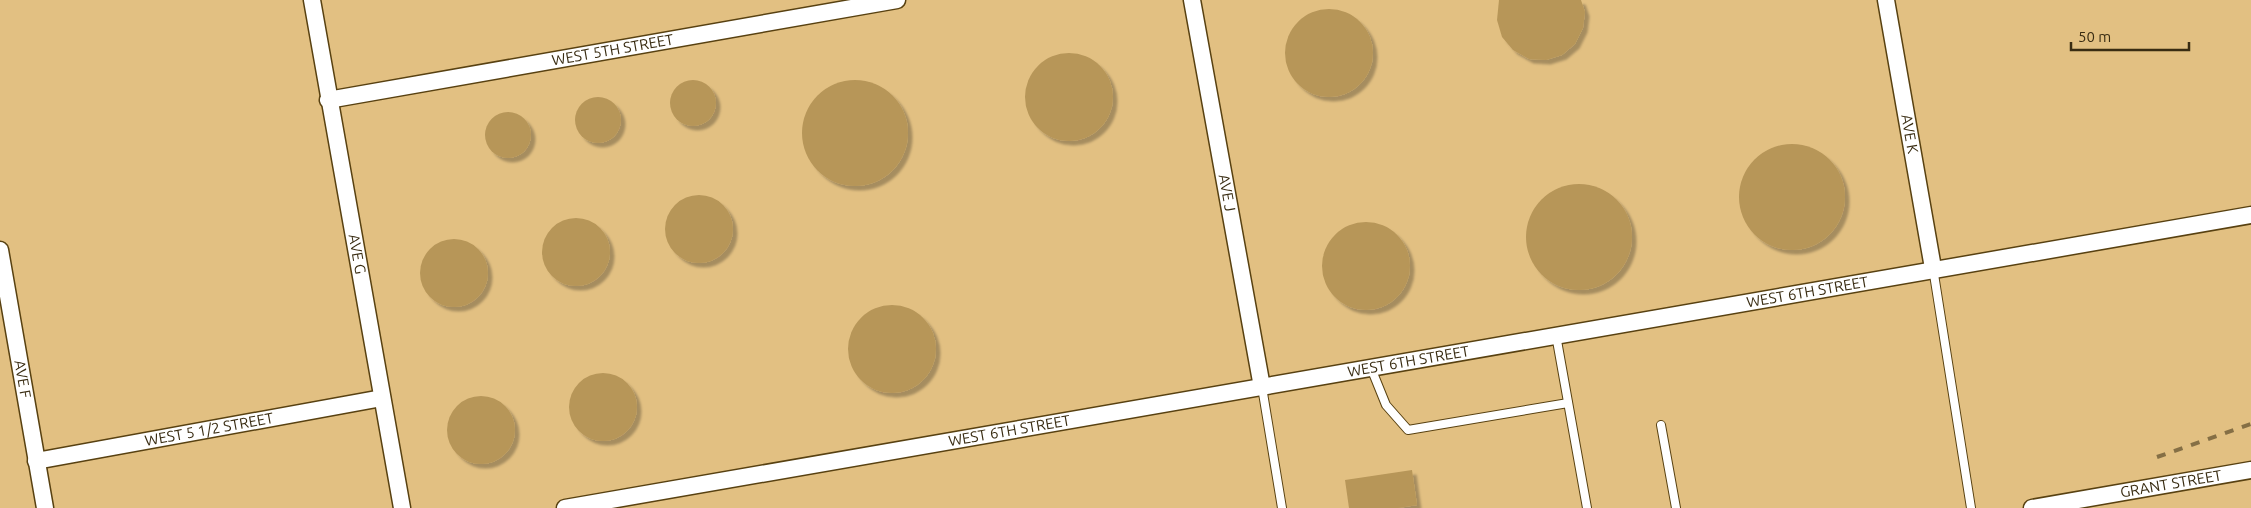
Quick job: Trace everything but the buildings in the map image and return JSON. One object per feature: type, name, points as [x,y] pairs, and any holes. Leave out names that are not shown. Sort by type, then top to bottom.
[{"type":"street","name":"AVE G","points":[[312,0],[328,100],[402,508]]},
{"type":"street","name":"WEST 5TH STREET","points":[[328,100],[897,0]]},
{"type":"street","name":"AVE J","points":[[1192,0],[1262,387]]},
{"type":"street","name":"AVE K","points":[[1886,0],[1933,268]]},
{"type":"street","name":"WEST 6TH STREET","points":[[565,508],[2251,214]]},
{"type":"street","name":"AVE F","points":[[0,250],[44,508]]},
{"type":"street","name":"WEST 5 1/2 STREET","points":[[36,461],[382,398]]},
{"type":"street","name":"GRANT STREET","points":[[2032,508],[2251,470]]},
{"type":"lane","points":[[1933,268],[1971,508]]},
{"type":"lane","points":[[1556,335],[1587,508]]},
{"type":"lane","points":[[1370,368],[1386,405],[1408,430],[1568,403]]},
{"type":"lane","points":[[1262,387],[1282,508]]},
{"type":"lane","points":[[1661,425],[1676,508]]},
{"type":"railway","points":[[2157,457],[2251,424]]}]
